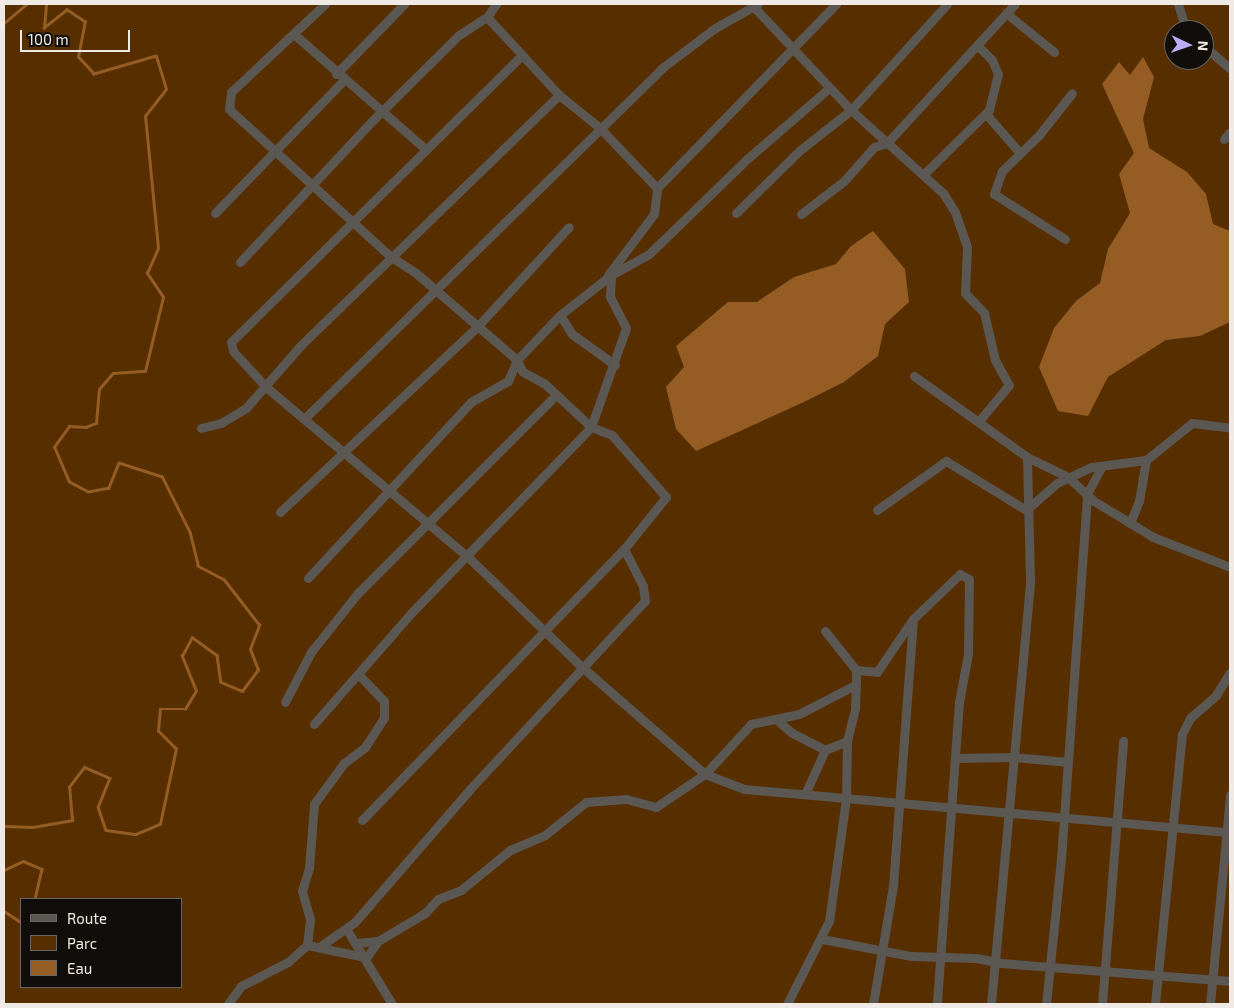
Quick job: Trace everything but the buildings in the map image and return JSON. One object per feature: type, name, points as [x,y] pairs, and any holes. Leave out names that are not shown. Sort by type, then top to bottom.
[{"type":"street","points":[[326,4],[295,35],[231,92],[227,104],[272,152],[391,257],[438,291],[476,328],[516,360],[522,371],[556,395],[591,427],[612,435],[666,497],[624,549],[546,632],[362,820]]},
{"type":"street","points":[[336,74],[404,4]]},
{"type":"street","points":[[240,262],[302,193],[312,187],[459,35],[487,18],[496,4]]},
{"type":"street","points":[[602,284],[654,214],[657,188],[836,4]]},
{"type":"street","points":[[736,213],[799,151],[851,110],[947,4]]},
{"type":"street","points":[[801,214],[844,181],[874,147],[887,143],[1015,4]]},
{"type":"street","points":[[1178,4],[1183,20]]},
{"type":"street","points":[[305,418],[438,291],[599,127],[671,61],[715,28],[754,5],[829,88],[923,174],[955,212],[967,247],[965,293],[984,313],[995,360],[1008,380],[1007,390],[978,422]]},
{"type":"street","points":[[1006,13],[1054,52]]},
{"type":"street","points":[[487,18],[559,95],[599,127],[657,188]]},
{"type":"street","points":[[295,35],[343,81],[425,148]]},
{"type":"street","points":[[923,174],[986,114],[995,96],[998,74],[992,60],[977,45]]},
{"type":"street","points":[[1214,55],[1230,69]]},
{"type":"street","points":[[521,56],[425,148],[231,342],[233,351],[266,387],[346,451],[468,557],[583,668],[705,774],[744,789],[1117,824],[1229,832]]},
{"type":"street","points":[[215,213],[272,152],[343,81]]},
{"type":"street","points":[[308,578],[471,402],[508,381],[516,360],[560,315],[602,284],[611,275],[649,254],[747,159],[829,88]]},
{"type":"street","points":[[1065,239],[994,194],[997,178],[1072,92]]},
{"type":"street","points":[[201,428],[233,417],[266,387],[300,346],[391,257],[420,234],[559,95]]},
{"type":"street","points":[[986,114],[1020,153]]},
{"type":"street","points":[[280,512],[476,328],[569,227]]},
{"type":"street","points":[[314,724],[412,612],[468,557],[591,427],[615,365],[625,322],[610,296],[611,275]]},
{"type":"street","points":[[560,315],[572,334],[615,365]]},
{"type":"street","points":[[914,376],[1027,457],[1068,477],[1087,494],[1153,538],[1230,567]]},
{"type":"street","points":[[285,702],[311,652],[334,622],[377,573],[430,525],[556,395]]},
{"type":"street","points":[[1026,510],[1068,477],[1102,466],[1146,460],[1192,422],[1230,428]]},
{"type":"street","points":[[991,1004],[993,961],[1030,580],[1031,539],[1026,510],[1027,457]]},
{"type":"street","points":[[1130,523],[1139,501],[1146,460]]},
{"type":"street","points":[[877,510],[946,461],[1026,510]]},
{"type":"street","points":[[1046,1004],[1068,762],[1087,494],[1102,466]]},
{"type":"street","points":[[322,945],[347,930],[583,668],[646,601],[644,586],[624,549]]},
{"type":"street","points":[[825,631],[856,670],[877,672],[913,619],[960,574],[967,575],[968,647],[955,758],[937,1004]]},
{"type":"street","points":[[873,1004],[893,886],[913,619]]},
{"type":"street","points":[[787,1004],[822,939],[833,902],[846,798],[847,741],[855,708],[853,686],[856,670]]},
{"type":"street","points":[[1155,1004],[1156,974],[1185,725],[1216,695],[1230,673]]},
{"type":"street","points":[[228,1004],[242,986],[288,962],[307,945],[310,933],[302,891],[309,868],[314,804],[344,763],[365,747],[384,718],[384,701],[358,674]]},
{"type":"street","points":[[355,943],[378,940],[425,913],[438,899],[462,890],[510,850],[545,835],[586,802],[626,799],[656,806],[705,774],[751,724],[799,714],[853,686]]},
{"type":"street","points":[[776,719],[792,733],[825,750]]},
{"type":"street","points":[[805,794],[825,750],[847,741]]},
{"type":"street","points":[[1102,1004],[1123,741]]},
{"type":"street","points":[[955,758],[1013,757],[1068,762]]},
{"type":"street","points":[[1210,1004],[1229,832],[1230,796]]},
{"type":"street","points":[[347,930],[366,958],[392,1004]]},
{"type":"street","points":[[310,933],[322,945]]},
{"type":"street","points":[[822,939],[881,951],[940,959],[993,961],[1230,981]]},
{"type":"street","points":[[366,958],[378,940]]},
{"type":"street","points":[[307,945],[322,945],[366,958]]},
{"type":"green space","points":[[4,4],[1230,4],[1230,1004],[4,1004]]},
{"type":"water","points":[[1143,57],[1154,77],[1143,119],[1149,148],[1187,172],[1206,194],[1213,224],[1230,231],[1230,322],[1200,336],[1166,340],[1108,377],[1088,416],[1058,411],[1039,367],[1054,328],[1076,301],[1100,283],[1108,249],[1130,213],[1119,174],[1134,153],[1102,84],[1119,62],[1130,75]]},
{"type":"water","points":[[873,231],[905,269],[909,302],[885,324],[878,356],[844,382],[696,451],[676,429],[666,387],[684,367],[676,346],[728,302],[757,302],[794,277],[836,264],[851,246]]},
{"type":"waterway","points":[[4,23],[27,4]]},
{"type":"waterway","points":[[4,826],[33,827],[72,820],[69,787],[84,767],[110,778],[98,807],[106,830],[136,834],[160,824],[176,749],[158,731],[160,709],[185,709],[196,691],[182,656],[192,637],[217,655],[221,682],[242,691],[258,670],[250,649],[259,625],[224,580],[198,566],[190,533],[162,477],[119,463],[109,488],[88,492],[69,482],[54,447],[69,426],[86,427],[96,423],[99,389],[113,373],[145,371],[163,297],[147,273],[158,248],[145,116],[166,89],[156,56],[94,74],[78,57],[85,22],[67,10],[44,28],[46,4]]},
{"type":"waterway","points":[[4,870],[23,861],[42,869],[35,898]]},
{"type":"waterway","points":[[4,911],[20,921]]}]
